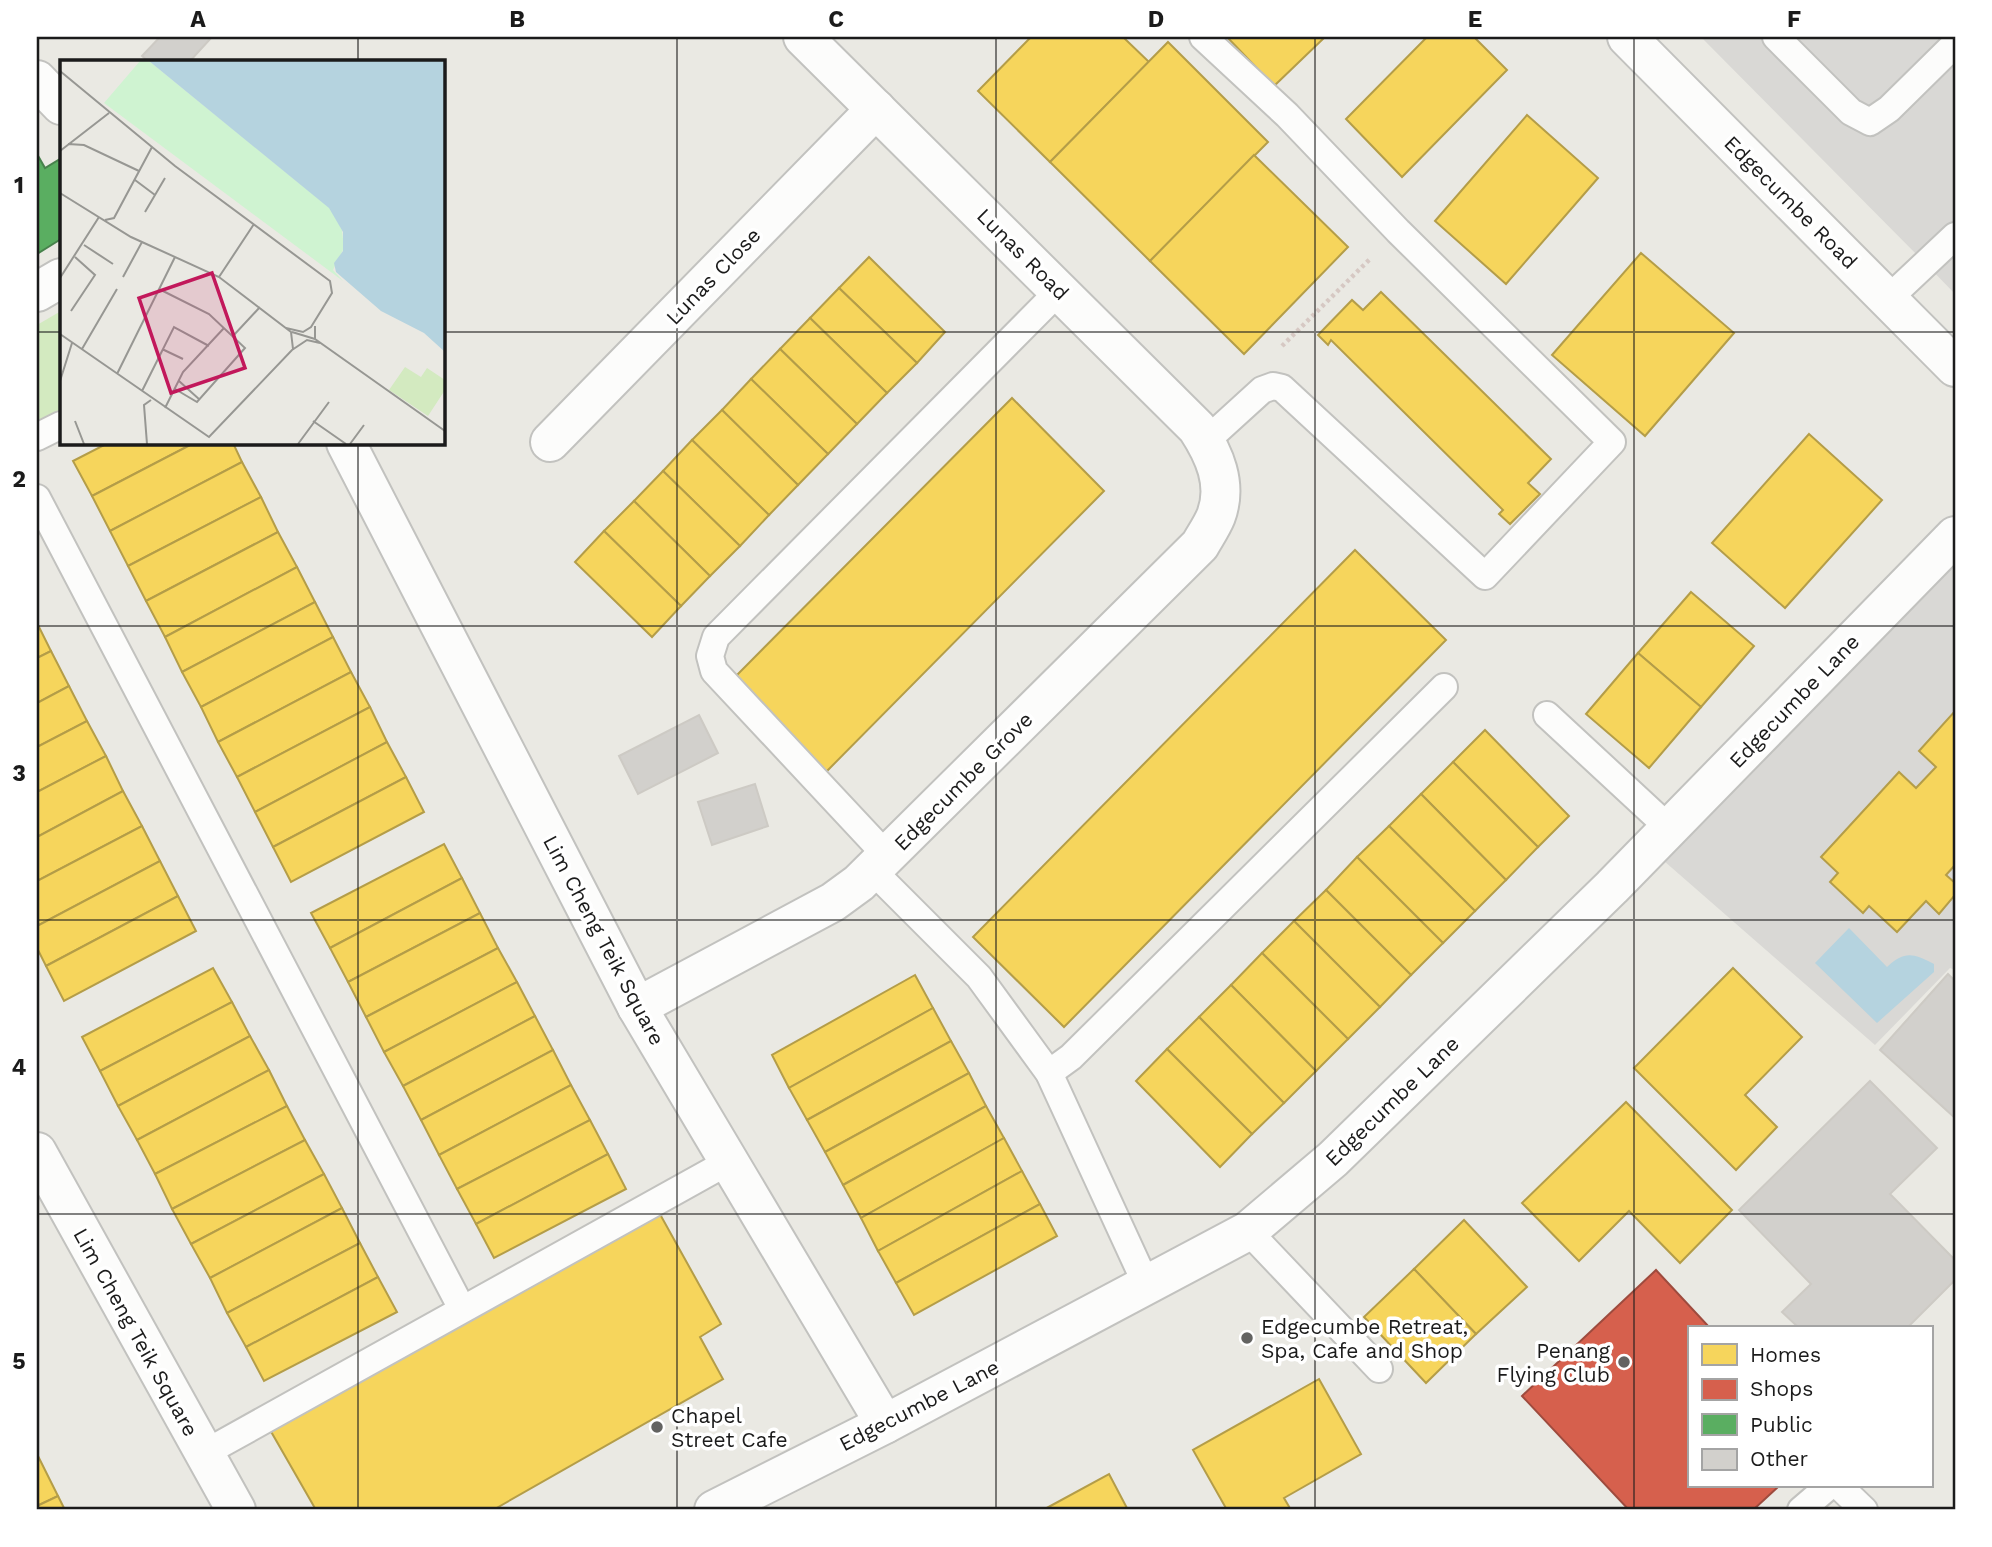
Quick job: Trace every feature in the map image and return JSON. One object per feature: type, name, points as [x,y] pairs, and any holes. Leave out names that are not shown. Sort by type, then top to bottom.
[{"type":"street","name":"Lunas Road","points":[[803,37],[1197,428],[1212,451],[1222,485]]},
{"type":"street","name":"Edgecumbe Road","points":[[1628,37],[1955,367]]},
{"type":"street","name":"Lunas Close","points":[[550,442],[877,109]]},
{"type":"street","points":[[37,292],[60,279]]},
{"type":"street","name":"Lim Cheng Teik Square","points":[[347,444],[637,1007],[885,1424]]},
{"type":"street","name":"Edgecumbe Grove","points":[[637,1007],[834,902],[880,863],[1200,545],[1216,515],[1222,485]]},
{"type":"street","name":"Edgecumbe Lane","points":[[714,1510],[885,1424],[1248,1231],[1332,1159],[1670,829],[1955,536]]},
{"type":"street","name":"Lim Cheng Teik Square","points":[[37,1152],[236,1510]]},
{"type":"lane","points":[[1203,37],[1287,115],[1398,231],[1612,442],[1485,576],[1282,388],[1273,386],[1262,390],[1206,441]]},
{"type":"lane","points":[[1776,37],[1851,112],[1870,122],[1889,109],[1955,44]]},
{"type":"lane","points":[[1888,299],[1955,236]]},
{"type":"lane","points":[[1060,290],[716,637],[710,656],[714,671],[979,977],[1049,1073],[1147,1286]]},
{"type":"lane","points":[[37,437],[60,426]]},
{"type":"lane","points":[[37,498],[462,1309]]},
{"type":"lane","points":[[1049,1073],[1070,1057],[1444,687]]},
{"type":"lane","points":[[1547,715],[1670,829]]},
{"type":"lane","points":[[203,1454],[728,1162]]},
{"type":"lane","points":[[1248,1231],[1379,1369]]},
{"type":"lane","points":[[1801,1510],[1827,1488]]},
{"type":"lane","points":[[1841,1488],[1864,1510]]},
{"type":"path","points":[[1311,316],[1398,231]]},
{"type":"shaded area","points":[[1701,37],[1955,37],[1955,294],[1926,264]]},
{"type":"shaded area","points":[[1955,565],[1955,970],[1950,968],[1875,1045],[1664,861]]},
{"type":"green space","points":[[60,312],[60,411],[37,423],[37,325]]},
{"type":"water","points":[[1849,928],[1887,967],[1899,958],[1909,955],[1934,964],[1934,972],[1877,1023],[1815,963]]},
{"type":"building: Homes","points":[[1031,37],[1123,37],[1149,62],[1050,162],[978,91]]},
{"type":"building: Homes","points":[[1227,37],[1325,37],[1274,86]]},
{"type":"building: Homes","points":[[1427,37],[1474,37],[1507,70],[1402,177],[1346,119]]},
{"type":"building: Homes","points":[[1168,42],[1268,142],[1150,261],[1050,162]]},
{"type":"building: Homes","points":[[1527,115],[1598,178],[1506,284],[1435,221]]},
{"type":"building: Homes","points":[[1254,155],[1348,247],[1244,354],[1150,261]]},
{"type":"building: Homes","points":[[1641,253],[1734,333],[1645,436],[1552,355]]},
{"type":"building: Homes","points":[[869,257],[945,332],[917,363],[839,288]]},
{"type":"building: Homes","points":[[839,288],[917,363],[887,393],[810,318]]},
{"type":"building: Homes","points":[[1381,292],[1551,459],[1528,483],[1540,494],[1510,524],[1499,514],[1503,510],[1331,340],[1328,345],[1318,335],[1352,300],[1363,310]]},
{"type":"building: Homes","points":[[810,318],[887,393],[857,424],[780,349]]},
{"type":"building: Homes","points":[[780,349],[857,424],[828,454],[751,379]]},
{"type":"building: Homes","points":[[751,379],[828,454],[798,485],[722,410]]},
{"type":"building: Homes","points":[[1012,398],[1104,491],[826,772],[733,679]]},
{"type":"building: Homes","points":[[722,410],[798,485],[769,515],[692,440]]},
{"type":"building: Homes","points":[[1809,434],[1882,500],[1785,608],[1712,543]]},
{"type":"building: Homes","points":[[692,440],[769,515],[740,546],[663,471]]},
{"type":"building: Homes","points":[[106,444],[192,444],[92,496],[73,461]]},
{"type":"building: Homes","points":[[192,444],[233,444],[242,462],[110,531],[92,496]]},
{"type":"building: Homes","points":[[242,462],[261,497],[128,566],[110,531]]},
{"type":"building: Homes","points":[[663,471],[740,546],[710,576],[634,501]]},
{"type":"building: Homes","points":[[261,497],[278,532],[146,601],[128,566]]},
{"type":"building: Homes","points":[[634,501],[710,576],[681,606],[604,531]]},
{"type":"building: Homes","points":[[604,531],[681,606],[652,637],[575,562]]},
{"type":"building: Homes","points":[[278,532],[297,567],[165,637],[146,601]]},
{"type":"building: Homes","points":[[1355,550],[1446,640],[1064,1027],[973,937]]},
{"type":"building: Homes","points":[[297,567],[315,602],[182,672],[165,637]]},
{"type":"building: Homes","points":[[1691,592],[1754,646],[1701,707],[1638,653]]},
{"type":"building: Homes","points":[[315,602],[333,637],[201,707],[182,672]]},
{"type":"building: Homes","points":[[37,623],[51,651],[37,658]]},
{"type":"building: Homes","points":[[333,637],[351,672],[218,742],[201,707]]},
{"type":"building: Homes","points":[[51,651],[69,686],[37,703],[37,658]]},
{"type":"building: Homes","points":[[1638,653],[1701,707],[1649,768],[1586,714]]},
{"type":"building: Homes","points":[[351,672],[370,707],[237,777],[218,742]]},
{"type":"building: Homes","points":[[69,686],[87,721],[37,747],[37,703]]},
{"type":"building: Homes","points":[[370,707],[387,742],[255,812],[237,777]]},
{"type":"building: Homes","points":[[1955,711],[1955,865],[1946,875],[1955,883],[1955,895],[1939,914],[1926,901],[1897,932],[1869,906],[1863,913],[1830,882],[1838,873],[1821,857],[1899,772],[1916,788],[1936,767],[1919,751]]},
{"type":"building: Homes","points":[[87,721],[106,756],[37,792],[37,747]]},
{"type":"building: Homes","points":[[1485,730],[1569,816],[1538,847],[1453,762]]},
{"type":"building: Homes","points":[[387,742],[406,777],[273,847],[255,812]]},
{"type":"building: Homes","points":[[106,756],[123,791],[37,837],[37,792]]},
{"type":"building: Homes","points":[[1453,762],[1538,847],[1506,880],[1421,794]]},
{"type":"building: Homes","points":[[406,777],[424,812],[291,882],[273,847]]},
{"type":"building: Homes","points":[[123,791],[142,826],[37,881],[37,837]]},
{"type":"building: Homes","points":[[1421,794],[1506,880],[1475,911],[1389,826]]},
{"type":"building: Homes","points":[[142,826],[160,861],[37,926],[37,881]]},
{"type":"building: Homes","points":[[1389,826],[1475,911],[1443,943],[1357,857]]},
{"type":"building: Homes","points":[[444,844],[462,878],[330,948],[311,913]]},
{"type":"building: Homes","points":[[1357,857],[1443,943],[1411,975],[1326,890]]},
{"type":"building: Homes","points":[[160,861],[178,896],[46,966],[37,948],[37,926]]},
{"type":"building: Homes","points":[[462,878],[480,913],[348,982],[330,948]]},
{"type":"building: Homes","points":[[1326,890],[1411,975],[1380,1007],[1294,921]]},
{"type":"building: Homes","points":[[178,896],[196,931],[64,1001],[46,966]]},
{"type":"building: Homes","points":[[480,913],[498,948],[366,1017],[348,982]]},
{"type":"building: Homes","points":[[1294,921],[1380,1007],[1348,1039],[1262,953]]},
{"type":"building: Homes","points":[[498,948],[517,982],[384,1052],[366,1017]]},
{"type":"building: Homes","points":[[1262,953],[1348,1039],[1316,1071],[1231,985]]},
{"type":"building: Homes","points":[[213,968],[232,1002],[100,1071],[82,1037]]},
{"type":"building: Homes","points":[[1733,968],[1802,1037],[1745,1095],[1777,1127],[1736,1170],[1634,1068]]},
{"type":"building: Homes","points":[[915,975],[933,1008],[789,1088],[772,1055]]},
{"type":"building: Homes","points":[[517,982],[535,1016],[403,1086],[384,1052]]},
{"type":"building: Homes","points":[[1231,985],[1316,1071],[1284,1103],[1199,1017]]},
{"type":"building: Homes","points":[[232,1002],[250,1036],[118,1106],[100,1071]]},
{"type":"building: Homes","points":[[933,1008],[951,1041],[807,1120],[789,1088]]},
{"type":"building: Homes","points":[[535,1016],[553,1050],[421,1120],[403,1086]]},
{"type":"building: Homes","points":[[1199,1017],[1284,1103],[1252,1134],[1167,1049]]},
{"type":"building: Homes","points":[[250,1036],[269,1070],[137,1140],[118,1106]]},
{"type":"building: Homes","points":[[951,1041],[969,1073],[825,1152],[807,1120]]},
{"type":"building: Homes","points":[[1167,1049],[1252,1134],[1220,1167],[1136,1081]]},
{"type":"building: Homes","points":[[553,1050],[571,1085],[439,1155],[421,1120]]},
{"type":"building: Homes","points":[[269,1070],[287,1106],[155,1174],[137,1140]]},
{"type":"building: Homes","points":[[969,1073],[986,1106],[843,1185],[825,1152]]},
{"type":"building: Homes","points":[[571,1085],[590,1120],[457,1189],[439,1155]]},
{"type":"building: Homes","points":[[1626,1102],[1732,1210],[1680,1263],[1629,1211],[1579,1261],[1522,1203]]},
{"type":"building: Homes","points":[[287,1106],[305,1140],[172,1209],[155,1174]]},
{"type":"building: Homes","points":[[986,1106],[1004,1138],[861,1218],[843,1185]]},
{"type":"building: Homes","points":[[590,1120],[608,1154],[476,1224],[457,1189]]},
{"type":"building: Homes","points":[[1004,1138],[1022,1171],[878,1251],[861,1218]]},
{"type":"building: Homes","points":[[305,1140],[324,1174],[191,1244],[172,1209]]},
{"type":"building: Homes","points":[[608,1154],[626,1189],[494,1258],[476,1224]]},
{"type":"building: Homes","points":[[1022,1171],[1040,1204],[896,1283],[878,1251]]},
{"type":"building: Homes","points":[[324,1174],[342,1208],[210,1278],[191,1244]]},
{"type":"building: Homes","points":[[1040,1204],[1057,1236],[914,1315],[896,1283]]},
{"type":"building: Homes","points":[[656,1207],[721,1324],[700,1337],[723,1379],[493,1510],[316,1510],[269,1428]]},
{"type":"building: Homes","points":[[342,1208],[360,1243],[227,1313],[210,1278]]},
{"type":"building: Homes","points":[[1464,1220],[1527,1287],[1476,1334],[1414,1269]]},
{"type":"building: Homes","points":[[360,1243],[378,1277],[246,1347],[227,1313]]},
{"type":"building: Homes","points":[[1414,1269],[1476,1334],[1426,1383],[1364,1317]]},
{"type":"building: Homes","points":[[378,1277],[397,1312],[264,1381],[246,1347]]},
{"type":"building: Homes","points":[[1319,1379],[1361,1454],[1284,1498],[1291,1510],[1227,1510],[1193,1450]]},
{"type":"building: Homes","points":[[37,1454],[58,1496],[37,1506]]},
{"type":"building: Homes","points":[[1109,1474],[1128,1510],[1043,1510]]},
{"type":"building: Homes","points":[[58,1496],[65,1510],[37,1510],[37,1506]]},
{"type":"building: Shops","name":"Penang Flying Club","points":[[1656,1270],[1708,1326],[1688,1326],[1688,1488],[1777,1488],[1753,1510],[1629,1510],[1522,1396]]},
{"type":"building: Public","points":[[37,154],[45,168],[60,159],[60,240],[37,254]]},
{"type":"building: Other","points":[[160,37],[212,37],[191,60],[147,60],[142,56]]},
{"type":"building: Other","points":[[699,715],[718,753],[638,794],[619,756]]},
{"type":"building: Other","points":[[755,784],[768,826],[712,845],[698,802]]},
{"type":"building: Other","points":[[1948,974],[1955,981],[1955,1118],[1880,1050]]},
{"type":"building: Other","points":[[1870,1081],[1937,1148],[1890,1194],[1955,1260],[1955,1280],[1909,1326],[1797,1326],[1782,1312],[1811,1284],[1739,1210]]},
{"type":"place","name":"Edgecumbe Retreat, Spa, Cafe and Shop","points":[[1247,1338]]},
{"type":"place","name":"Penang Flying Club","points":[[1624,1362]]},
{"type":"place","name":"Chapel Street Cafe","points":[[657,1427]]}]
